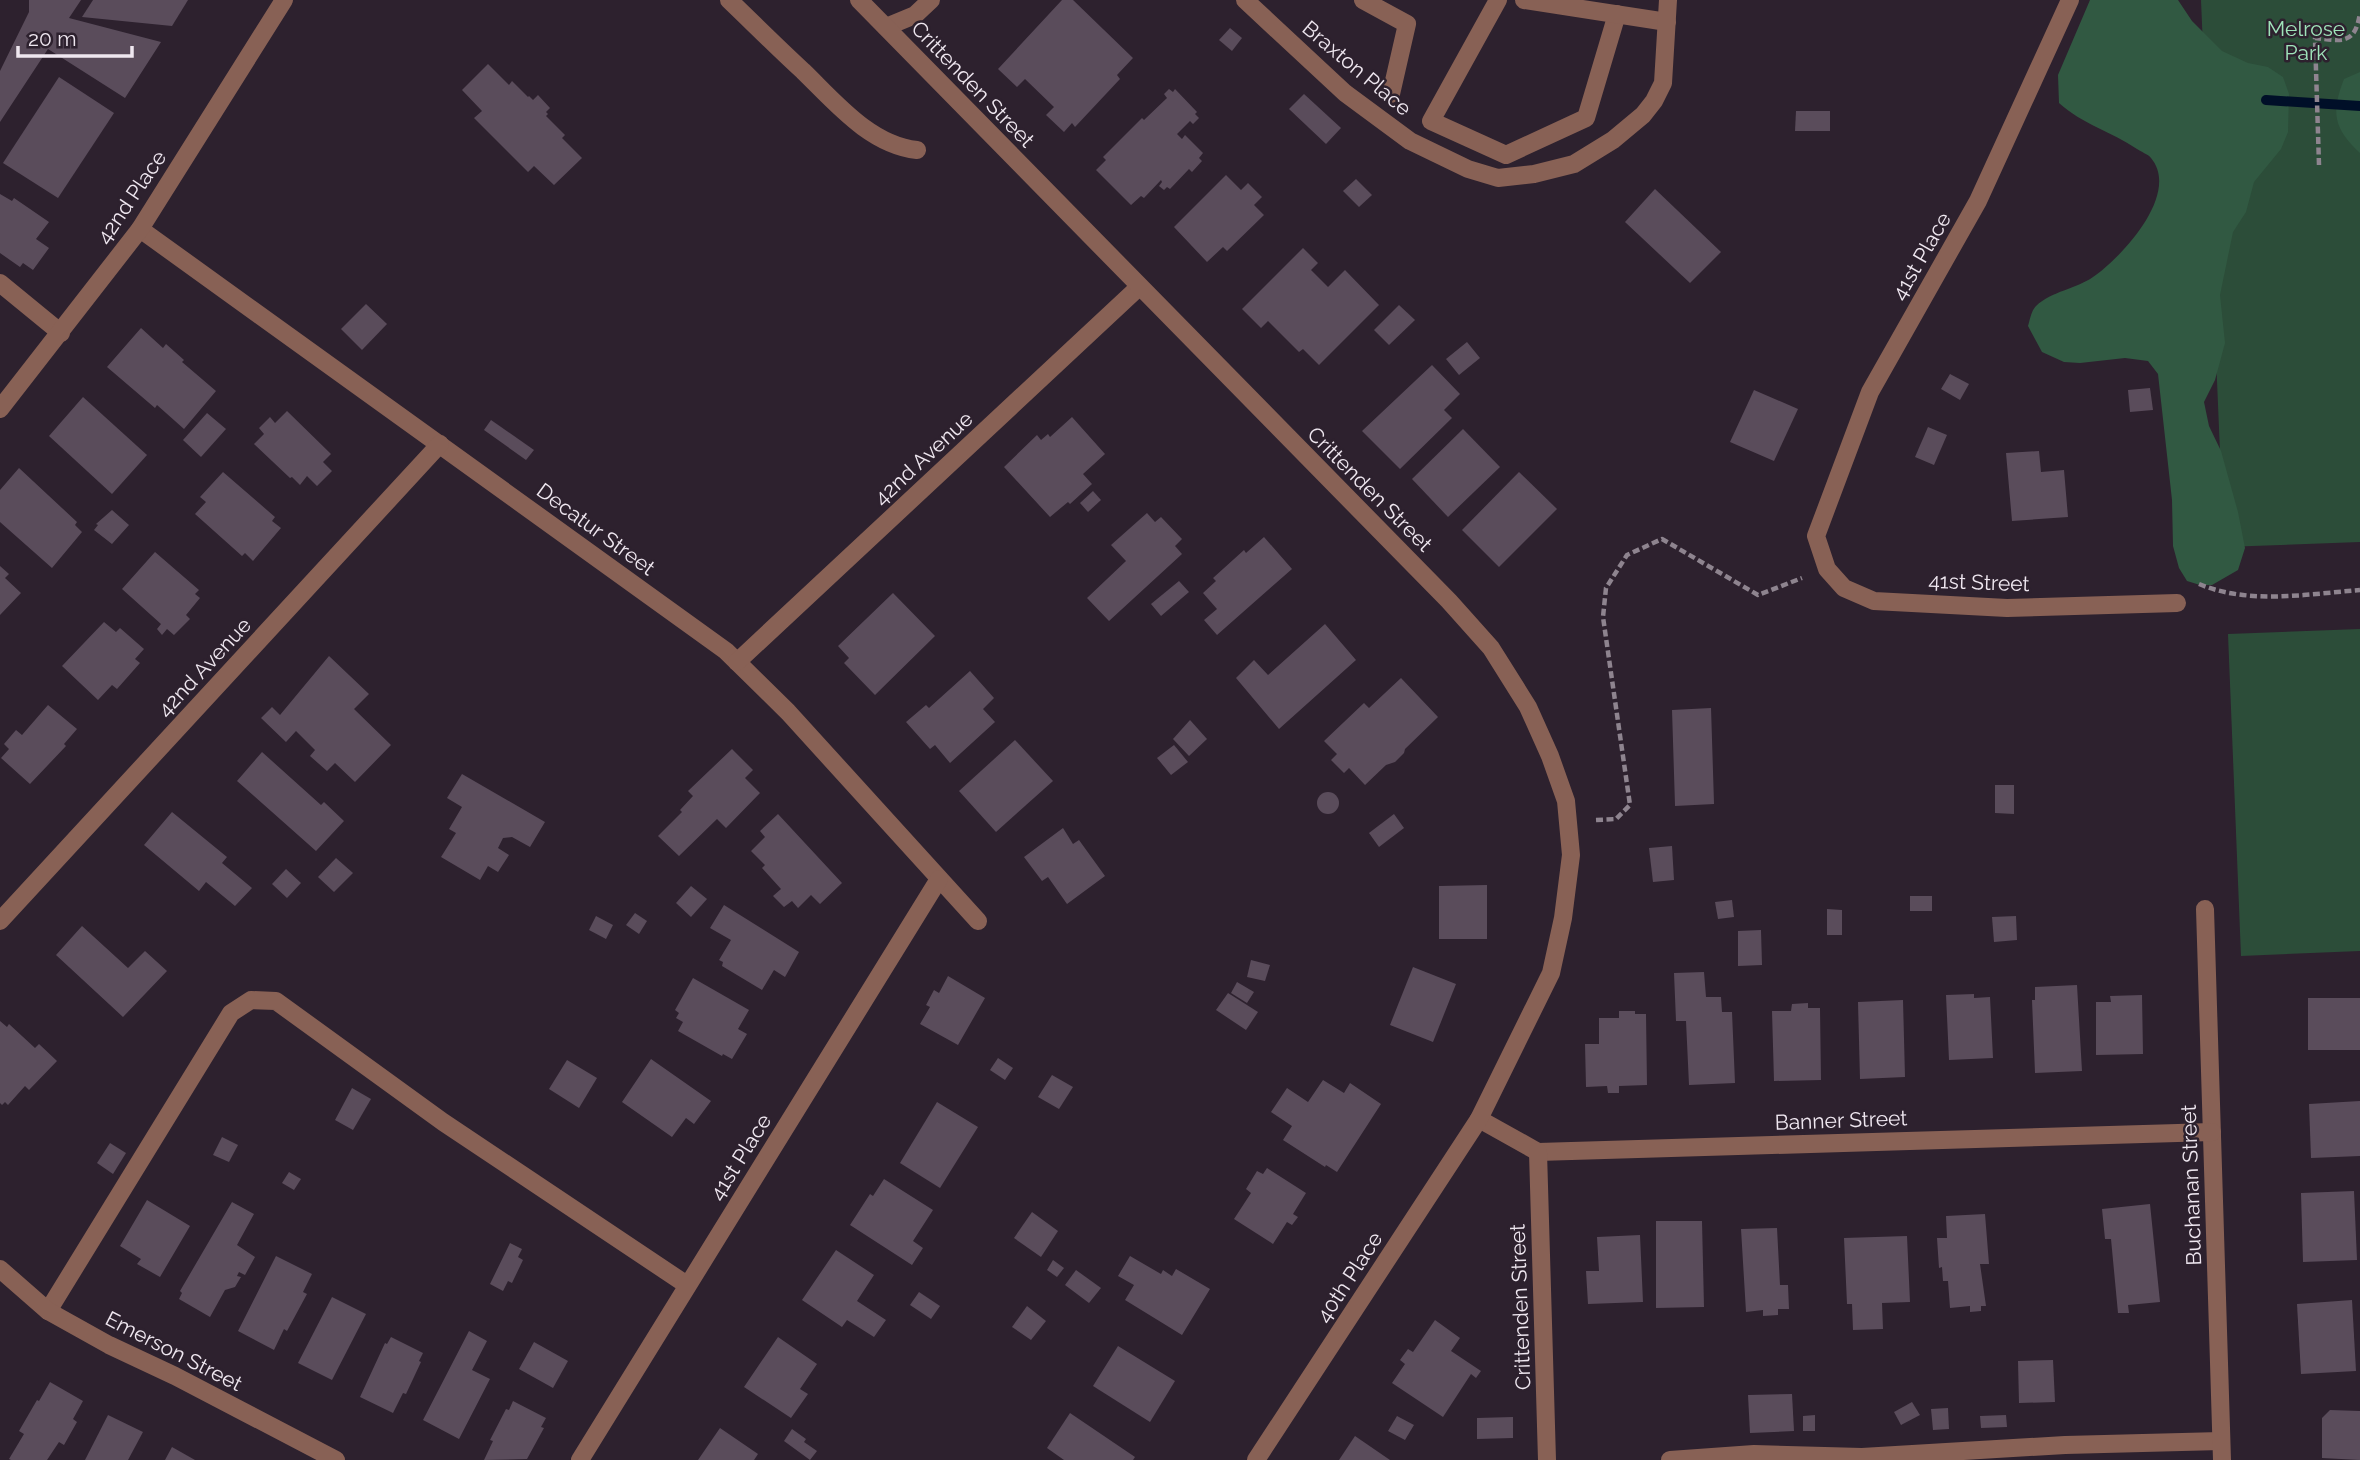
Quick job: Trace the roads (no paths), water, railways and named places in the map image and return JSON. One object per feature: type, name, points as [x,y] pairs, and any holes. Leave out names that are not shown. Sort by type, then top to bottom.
[{"type":"street","name":"42nd Place","points":[[0,409],[140,229],[284,0]]},
{"type":"street","points":[[729,0],[845,113],[873,134],[904,149],[917,150]]},
{"type":"street","name":"Crittenden Street","points":[[859,0],[1449,601],[1491,648],[1528,707],[1566,801],[1571,855],[1563,918],[1551,973],[1479,1119]]},
{"type":"street","points":[[886,27],[915,15],[931,0]]},
{"type":"street","name":"Braxton Place","points":[[1245,0],[1345,93],[1410,141],[1468,169],[1498,177],[1534,174],[1574,164],[1613,140],[1643,115],[1663,83],[1668,0]]},
{"type":"street","points":[[1363,0],[1407,24],[1391,94]]},
{"type":"street","points":[[1498,0],[1431,121],[1506,155],[1586,118],[1617,14]]},
{"type":"street","points":[[1524,0],[1667,22]]},
{"type":"street","name":"41st Place","points":[[1816,536],[1870,392],[1979,201],[2070,0]]},
{"type":"street","name":"Decatur Street","points":[[140,229],[726,651],[788,712],[978,921]]},
{"type":"street","points":[[0,283],[61,333]]},
{"type":"street","name":"42nd Avenue","points":[[737,662],[1139,287]]},
{"type":"street","name":"42nd Avenue","points":[[0,921],[440,444]]},
{"type":"street","name":"41st Street","points":[[1816,536],[1827,569],[1844,588],[1874,601],[2007,608],[2177,603]]},
{"type":"street","name":"41st Place","points":[[580,1460],[939,879]]},
{"type":"street","name":"Buchanan Street","points":[[2205,909],[2222,1460]]},
{"type":"street","points":[[48,1311],[231,1013],[251,1000],[276,1001],[443,1122],[687,1285]]},
{"type":"street","points":[[1479,1119],[1538,1152]]},
{"type":"street","name":"40th Place","points":[[1256,1460],[1479,1119]]},
{"type":"street","name":"Banner Street","points":[[1538,1152],[2212,1132]]},
{"type":"street","name":"Crittenden Street","points":[[1538,1152],[1547,1460]]},
{"type":"street","name":"Emerson Street","points":[[0,1269],[48,1311],[109,1345],[175,1376],[336,1460]]},
{"type":"street","points":[[1670,1460],[1754,1454],[1862,1457],[2221,1441]]},
{"type":"waterway","points":[[2266,100],[2360,106]]},
{"type":"park label","name":"Melrose Park","points":[[2306,40]]}]
